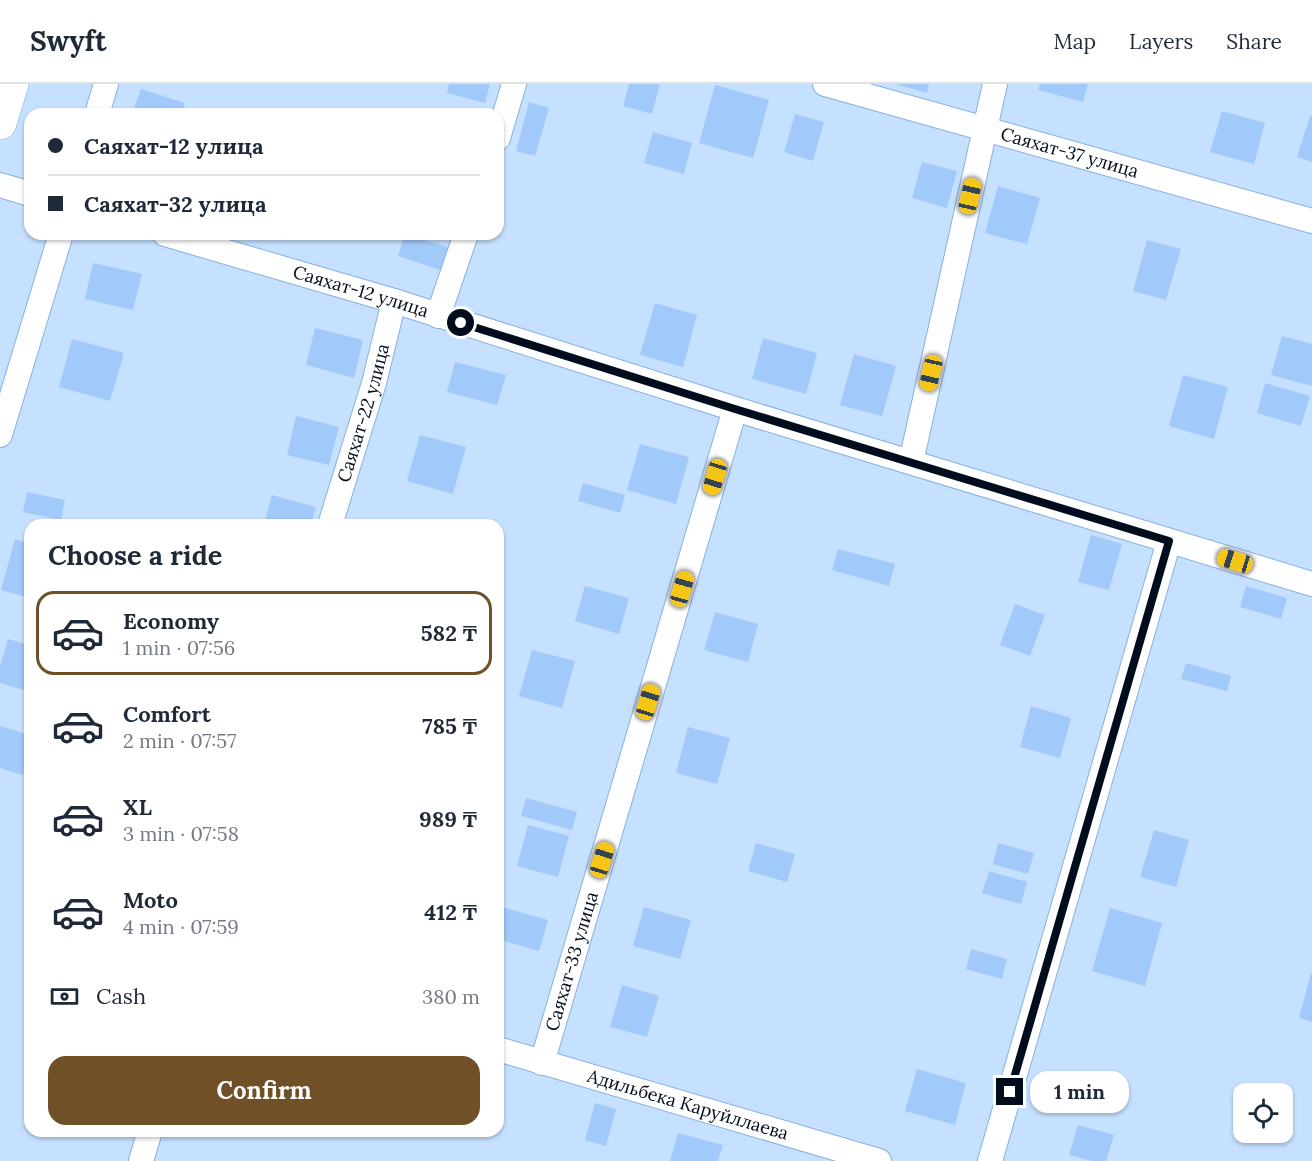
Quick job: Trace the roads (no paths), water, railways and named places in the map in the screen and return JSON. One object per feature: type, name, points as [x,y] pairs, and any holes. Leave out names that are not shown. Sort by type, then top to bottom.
[{"type":"main road","points":[[0,123],[12,84]]},
{"type":"street","points":[[99,108],[106,84]]},
{"type":"street","points":[[504,118],[514,84]]},
{"type":"street","name":"Саяхат-37 улица","points":[[825,84],[1312,221]]},
{"type":"street","points":[[911,462],[995,84]]},
{"type":"street","points":[[0,185],[24,192]]},
{"type":"street","points":[[0,435],[59,240]]},
{"type":"street","name":"Саяхат-12 улица","points":[[185,240],[1312,584]]},
{"type":"street","points":[[438,316],[464,240]]},
{"type":"street","name":"Саяхат-22 улица","points":[[332,519],[374,383],[394,302]]},
{"type":"street","name":"Саяхат-33 улица","points":[[542,1063],[735,409]]},
{"type":"street","points":[[990,1161],[1169,541]]},
{"type":"street","name":"Адильбека Каруйллаева","points":[[504,1051],[879,1161]]},
{"type":"street","points":[[141,1161],[148,1137]]}]
